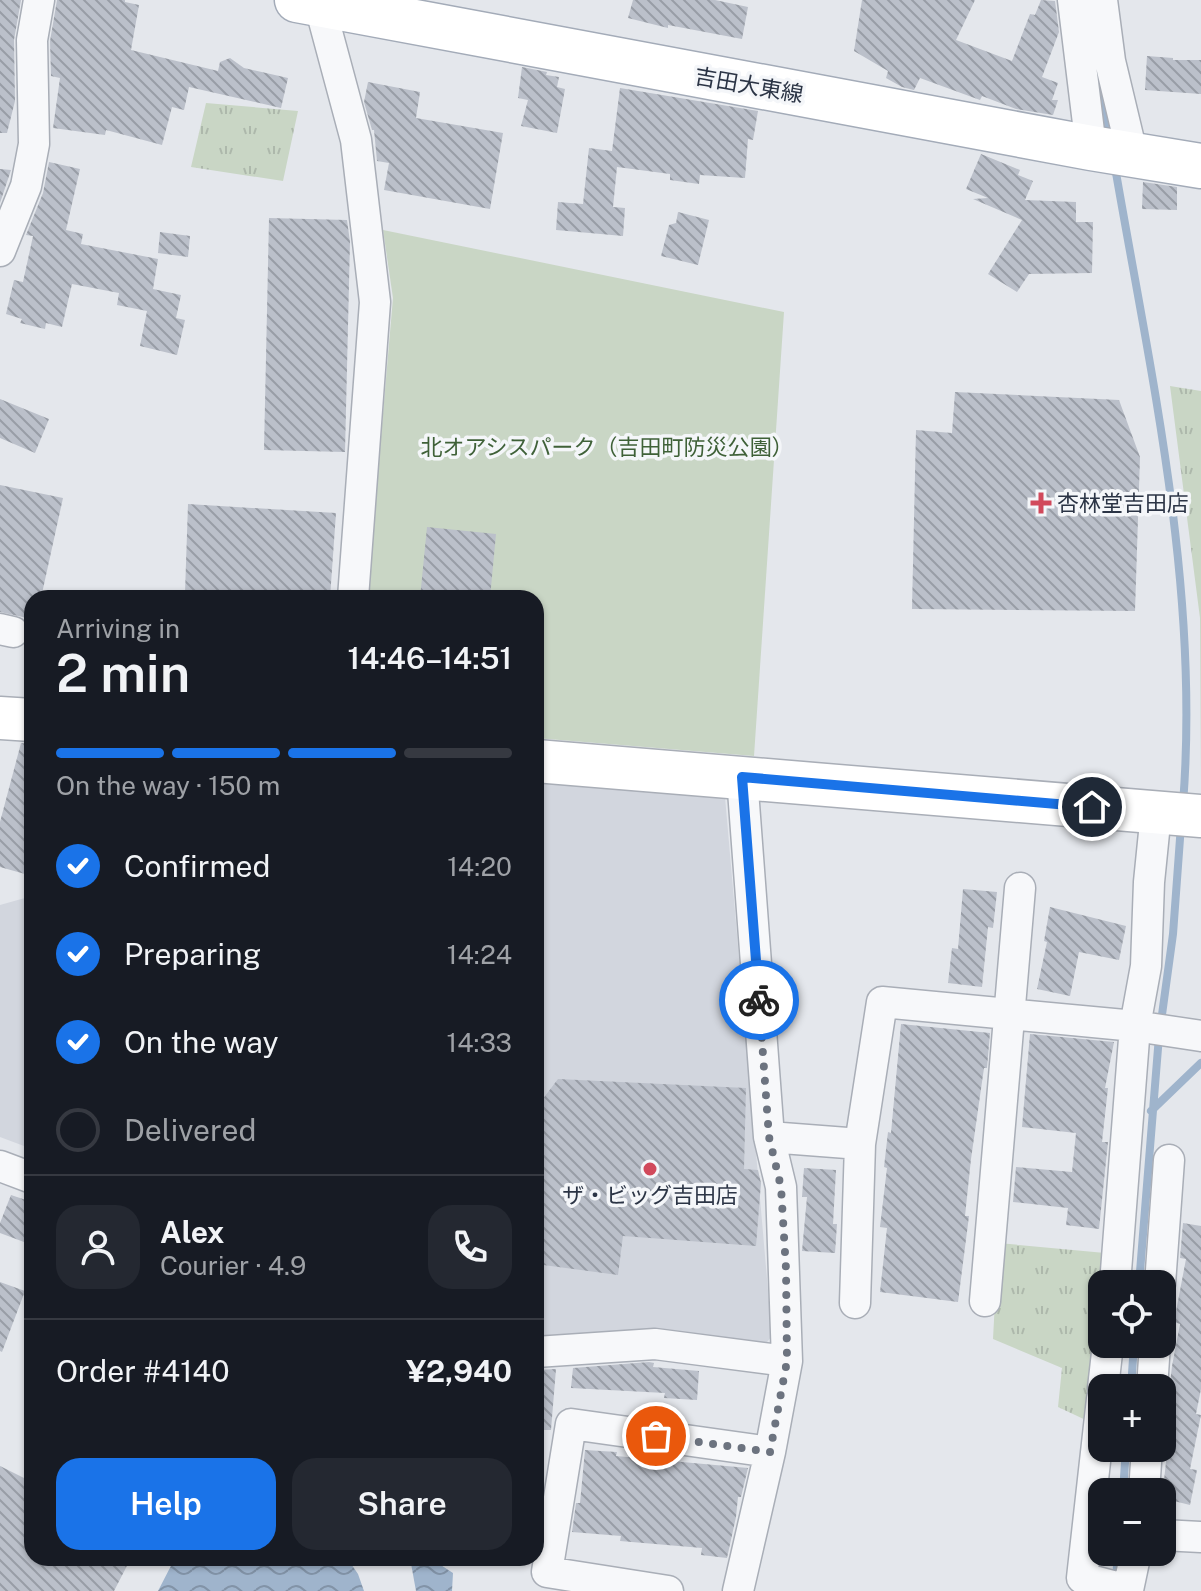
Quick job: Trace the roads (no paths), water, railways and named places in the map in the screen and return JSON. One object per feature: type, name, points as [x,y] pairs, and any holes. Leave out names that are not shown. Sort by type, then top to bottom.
[{"type":"main road","name":"吉田大東線","points":[[308,3],[1201,166]]},
{"type":"street","points":[[0,251],[26,186],[34,144],[32,40],[39,0]]},
{"type":"street","points":[[1073,0],[1112,150]]},
{"type":"street","points":[[1102,0],[1110,61],[1112,150]]},
{"type":"street","points":[[308,3],[356,140],[375,302],[354,590]]},
{"type":"street","points":[[0,718],[24,720]]},
{"type":"street","points":[[544,762],[1180,815],[1149,882],[1146,966],[1116,1270]]},
{"type":"street","points":[[738,1591],[787,1361],[781,1187],[769,1137],[742,777]]},
{"type":"street","points":[[985,1301],[1020,888]]},
{"type":"street","points":[[855,1303],[860,1144],[882,1002],[1139,1027],[1188,1035]]},
{"type":"street","points":[[769,1137],[860,1144]]},
{"type":"street","points":[[1161,1270],[1169,1160]]},
{"type":"street","points":[[0,1166],[24,1175]]},
{"type":"street","points":[[544,1351],[655,1344],[787,1361]]},
{"type":"street","points":[[668,1591],[547,1572],[571,1424],[770,1452]]},
{"type":"street","points":[[1095,1462],[1082,1578],[1120,1588],[1130,1566]]},
{"type":"street","points":[[1176,1536],[1201,1537]]},
{"type":"water","points":[[171,1566],[352,1566],[364,1591],[158,1591]]},
{"type":"water","points":[[411,1566],[442,1566],[453,1573],[452,1591],[416,1591]]},
{"type":"waterway","points":[[1102,92],[1110,137]]},
{"type":"waterway","points":[[1115,167],[1157,404],[1178,563],[1185,643],[1183,804]]},
{"type":"waterway","points":[[1161,1022],[1173,934],[1181,825]]},
{"type":"waterway","points":[[1140,1270],[1159,1036]]},
{"type":"waterway","points":[[1151,1111],[1201,1063]]},
{"type":"waterway","points":[[1132,1374],[1133,1358]]},
{"type":"waterway","points":[[1124,1478],[1125,1462]]},
{"type":"waterway","points":[[1116,1579],[1117,1566]]},
{"type":"place","name":"杏林堂吉田店","points":[[1041,503]]},
{"type":"place","name":"ザ・ビッグ吉田店","points":[[650,1169]]},
{"type":"park label","name":"北オアシスパーク（吉田町防災公園）","points":[[607,447]]}]
